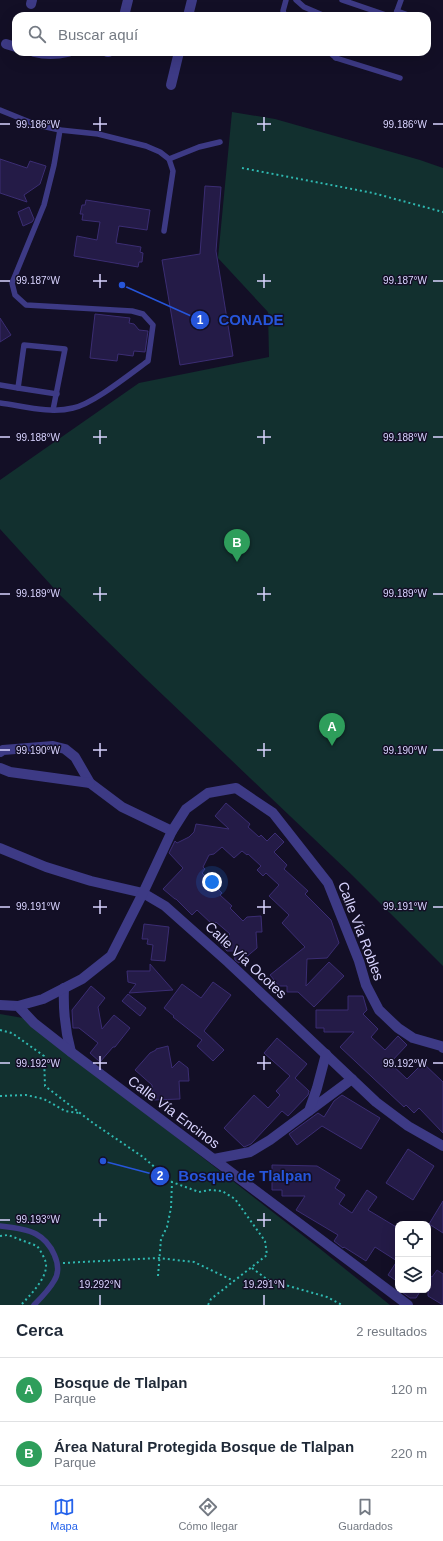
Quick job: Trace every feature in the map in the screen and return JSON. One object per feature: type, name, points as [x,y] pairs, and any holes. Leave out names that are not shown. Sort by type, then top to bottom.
[{"type":"street","points":[[125,12],[128,0]]},
{"type":"street","points":[[189,12],[192,0]]},
{"type":"street","points":[[170,85],[178,56]]},
{"type":"street","points":[[0,752],[3,750],[53,746],[65,749],[75,757],[90,783],[122,807],[172,831]]},
{"type":"street","points":[[0,768],[10,772],[90,783]]},
{"type":"street","name":"Calle Vía Robles","points":[[18,1006],[43,999],[82,979],[111,956],[172,831],[186,809],[208,793],[236,788],[273,813],[328,883],[359,961],[366,985],[379,1010],[398,1028],[413,1038],[443,1048]]},
{"type":"street","name":"Calle Vía Ocotes","points":[[0,848],[46,867],[91,881],[143,893],[165,906],[211,947],[376,1102],[408,1126],[443,1146]]},
{"type":"street","points":[[64,988],[63,1010],[65,1031],[71,1052]]},
{"type":"street","points":[[0,1005],[18,1006]]},
{"type":"street","name":"Calle Vía Encinos","points":[[18,1006],[34,1023],[71,1052],[408,1305]]},
{"type":"street","points":[[309,1111],[326,1054]]},
{"type":"street","points":[[214,1159],[250,1152],[270,1140],[352,1079]]},
{"type":"lane","points":[[283,12],[286,0]]},
{"type":"lane","points":[[296,0],[304,7],[316,12]]},
{"type":"lane","points":[[342,0],[377,12]]},
{"type":"lane","points":[[396,12],[401,0]]},
{"type":"lane","points":[[334,56],[400,78]]},
{"type":"lane","points":[[0,110],[37,125],[60,130],[98,134],[146,146],[169,158],[173,171],[164,231]]},
{"type":"lane","points":[[0,408],[3,403],[53,410],[74,408],[94,399],[148,361],[153,325],[143,314],[132,311],[26,306],[15,294],[12,283],[44,206],[54,165],[60,130]]},
{"type":"lane","points":[[169,158],[199,147],[220,142]]},
{"type":"lane","points":[[18,388],[24,345],[64,350],[53,410]]},
{"type":"lane","points":[[0,385],[57,394]]},
{"type":"lane","points":[[0,1226],[36,1234],[50,1246],[58,1263],[55,1280],[34,1305]]},
{"type":"path","points":[[242,168],[373,193],[443,212]]},
{"type":"path","points":[[0,1030],[12,1034],[44,1056],[45,1086],[81,1114],[143,1157],[172,1182],[199,1192],[210,1190],[222,1191],[235,1199],[265,1241],[267,1255],[211,1299],[208,1305]]},
{"type":"path","points":[[0,1096],[26,1096],[44,1099],[65,1111],[81,1114]]},
{"type":"path","points":[[158,1276],[158,1258],[161,1240],[167,1227],[171,1208],[172,1182]]},
{"type":"path","points":[[0,1236],[8,1235],[38,1246],[46,1261],[45,1272],[38,1285],[21,1305]]},
{"type":"path","points":[[46,1261],[58,1263],[158,1258],[194,1262],[234,1281]]},
{"type":"path","points":[[252,1268],[268,1280],[327,1297],[342,1305]]},
{"type":"green space","points":[[232,112],[275,119],[420,160],[443,168],[443,966],[352,875],[61,596],[0,529],[0,480],[139,383],[269,357],[268,312],[218,258]]},
{"type":"green space","points":[[0,1014],[23,1018],[390,1305],[0,1305]]},
{"type":"building","points":[[0,159],[27,168],[30,161],[46,166],[40,184],[24,195],[27,202],[0,193]]},
{"type":"building","points":[[205,186],[221,187],[216,251],[233,356],[180,365],[162,260],[200,254]]},
{"type":"building","points":[[86,200],[150,210],[147,230],[119,226],[116,243],[141,247],[140,252],[143,253],[142,262],[139,262],[138,267],[74,256],[77,236],[97,240],[100,222],[82,220],[83,214],[80,214],[82,205],[85,205]]},
{"type":"building","points":[[29,207],[34,219],[32,222],[23,226],[18,212]]},
{"type":"building","points":[[95,314],[130,318],[129,323],[134,324],[139,330],[148,331],[145,352],[134,351],[133,356],[118,354],[117,361],[90,358]]},
{"type":"building","points":[[0,318],[11,335],[0,342]]},
{"type":"building","points":[[226,803],[250,824],[248,827],[259,837],[261,835],[267,841],[275,833],[284,842],[274,852],[287,865],[284,869],[308,891],[305,894],[331,920],[339,943],[327,958],[307,959],[306,986],[329,962],[344,976],[314,1007],[298,992],[287,992],[287,986],[279,986],[270,975],[305,947],[282,923],[289,915],[269,896],[279,885],[266,873],[263,876],[257,870],[261,866],[248,854],[247,855],[242,851],[234,858],[222,847],[214,854],[209,855],[203,867],[205,869],[202,873],[222,893],[220,895],[232,906],[230,908],[243,921],[247,917],[261,916],[262,932],[256,932],[257,948],[239,963],[235,960],[234,951],[227,951],[220,944],[230,934],[216,922],[213,925],[197,910],[192,915],[176,899],[163,889],[183,868],[169,853],[175,841],[177,843],[189,837],[194,832],[196,824],[229,829],[215,816]]},
{"type":"building","points":[[144,924],[169,927],[165,961],[151,960],[153,945],[147,944],[148,939],[142,939]]},
{"type":"building","points":[[150,964],[173,990],[129,993],[136,984],[128,982],[127,971],[150,971]]},
{"type":"building","points":[[213,982],[231,995],[204,1031],[224,1050],[213,1061],[197,1046],[202,1040],[164,1008],[182,984],[201,998]]},
{"type":"building","points":[[91,986],[105,998],[98,1007],[102,1029],[114,1015],[130,1028],[115,1047],[113,1047],[100,1062],[90,1053],[98,1043],[79,1028],[73,1028],[72,1010]]},
{"type":"building","points":[[128,994],[146,1008],[140,1016],[122,1001]]},
{"type":"building","points":[[348,996],[363,996],[367,1010],[363,1014],[378,1029],[371,1037],[385,1050],[398,1036],[407,1045],[390,1063],[407,1079],[423,1063],[443,1082],[443,1133],[419,1108],[414,1113],[406,1105],[404,1107],[340,1047],[354,1032],[324,1032],[324,1028],[316,1028],[316,1010],[348,1010]]},
{"type":"building","points":[[277,1038],[307,1064],[295,1078],[309,1091],[308,1095],[288,1116],[282,1111],[251,1144],[244,1147],[224,1128],[254,1095],[268,1108],[280,1095],[276,1091],[290,1076],[264,1053]]},
{"type":"building","points":[[168,1046],[172,1068],[179,1061],[188,1068],[189,1081],[179,1081],[180,1099],[153,1100],[152,1085],[135,1070],[150,1053],[156,1049]]},
{"type":"building","points":[[342,1095],[380,1118],[361,1149],[322,1126],[297,1145],[289,1134],[318,1113],[324,1117],[334,1101]]},
{"type":"building","points":[[408,1149],[434,1166],[413,1200],[386,1183]]},
{"type":"building","points":[[272,1165],[317,1166],[340,1180],[335,1188],[345,1195],[339,1204],[352,1213],[367,1190],[377,1197],[368,1210],[395,1226],[395,1260],[375,1247],[366,1261],[344,1247],[343,1248],[334,1241],[338,1235],[296,1210],[305,1196],[282,1196],[282,1190],[272,1190]]},
{"type":"building","points":[[443,1201],[443,1233],[431,1225],[431,1221]]},
{"type":"building","points":[[395,1264],[395,1280],[388,1275]]},
{"type":"building","points":[[437,1270],[443,1274],[443,1305],[428,1296],[428,1293],[431,1293],[431,1276],[432,1277]]},
{"type":"building","points":[[403,1293],[419,1293],[416,1298],[410,1298]]},
{"type":"place","name":"CONADE","points":[[122,285]]},
{"type":"place","name":"Área Natural Protegida Bosque de Tlalpan","points":[[237,562]]},
{"type":"place","name":"Bosque de Tlalpan","points":[[332,746]]},
{"type":"place","name":"Bosque de Tlalpan","points":[[103,1161]]}]
